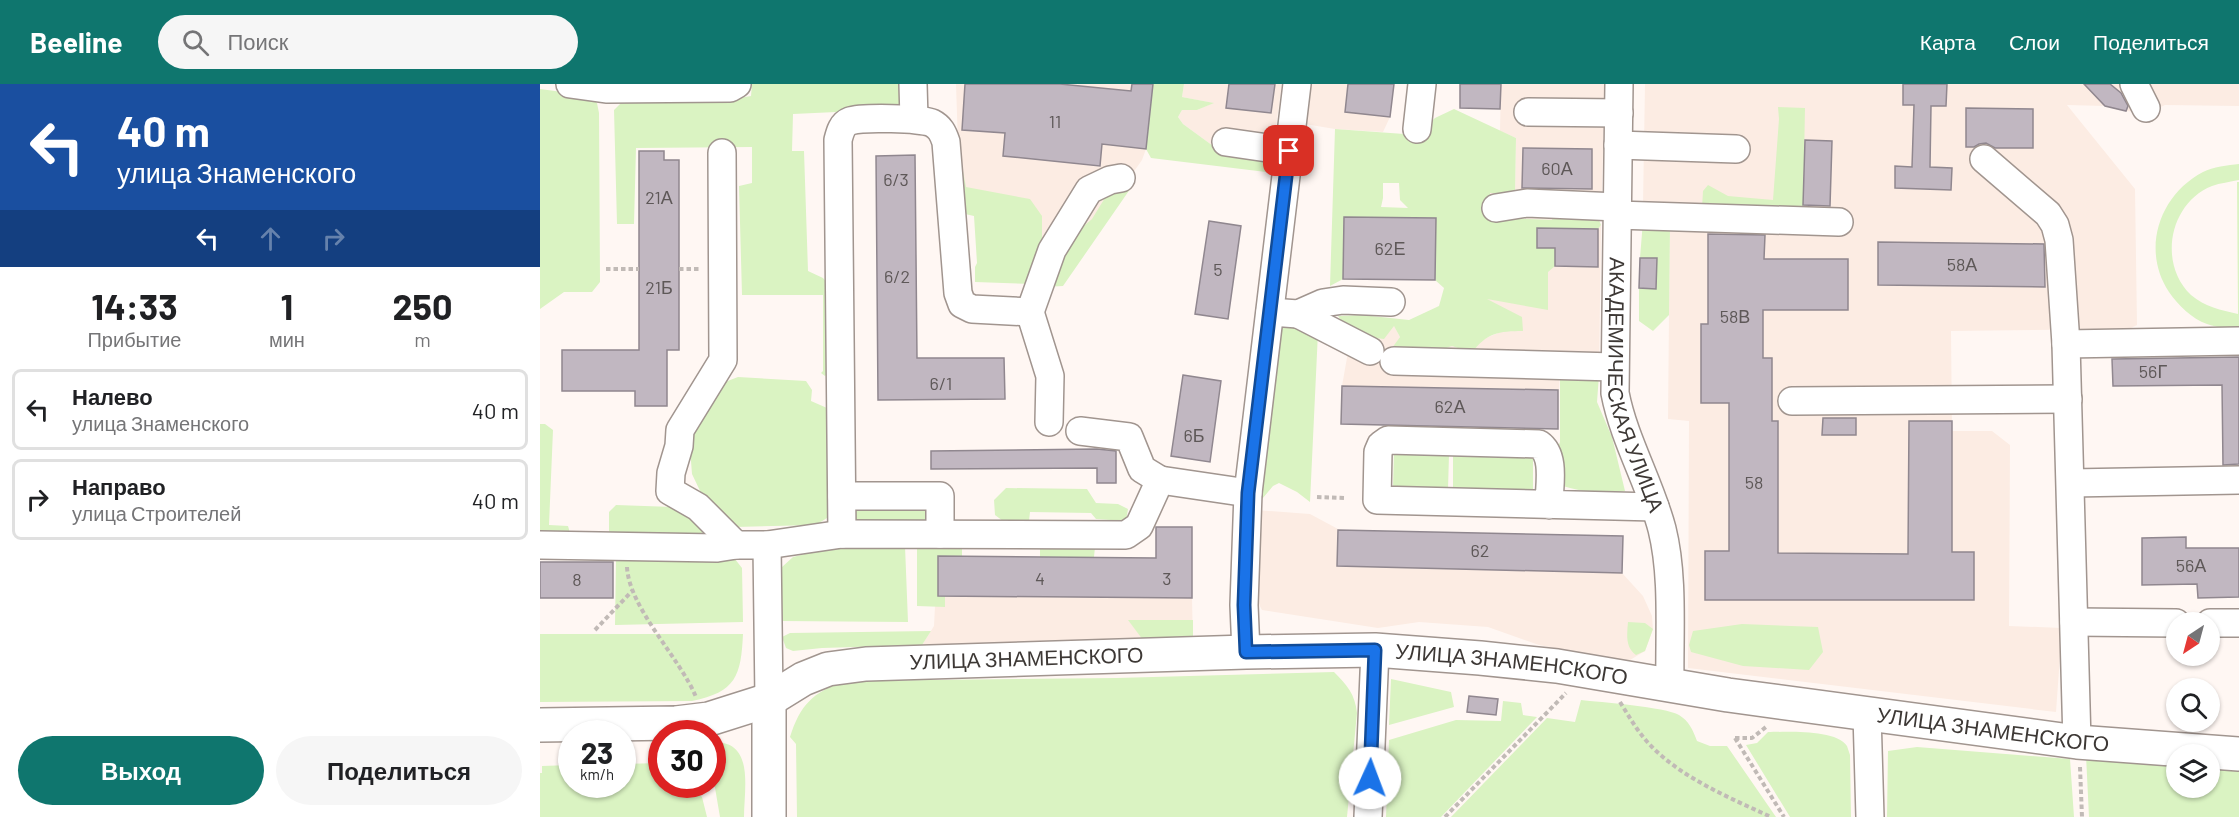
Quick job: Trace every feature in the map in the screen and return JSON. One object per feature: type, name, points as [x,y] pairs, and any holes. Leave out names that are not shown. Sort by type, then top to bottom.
[{"type":"main road","name":"УЛИЦА ЗНАМЕНСКОГО","points":[[540,725],[675,723],[709,719],[769,700],[803,679],[828,669],[866,664],[1375,650],[1557,666],[1670,686],[1867,714],[2078,753],[2239,754]]},
{"type":"main road","points":[[769,700],[769,817]]},
{"type":"street","points":[[570,84],[606,89],[649,86],[730,88],[737,84]]},
{"type":"street","points":[[913,84],[914,119]]},
{"type":"street","points":[[1246,652],[1244,586],[1248,493],[1297,84]]},
{"type":"street","points":[[1417,129],[1422,84]]},
{"type":"street","name":"АКАДЕМИЧЕСКАЯ УЛИЦА","points":[[1619,84],[1614,367],[1618,408],[1654,507],[1666,549],[1670,686]]},
{"type":"street","points":[[2134,84],[2146,108]]},
{"type":"street","points":[[1528,112],[1619,113]]},
{"type":"street","points":[[842,534],[838,140],[842,127],[851,120],[914,119],[931,123],[942,131],[946,142],[958,293],[962,304],[972,309],[1030,312]]},
{"type":"street","points":[[1226,142],[1289,151]]},
{"type":"street","points":[[1618,145],[1736,149]]},
{"type":"street","points":[[722,153],[723,360],[680,430],[679,446],[671,472],[670,491],[698,507],[736,545]]},
{"type":"street","points":[[1984,159],[2048,214],[2055,225],[2059,240],[2066,344],[2078,753]]},
{"type":"street","points":[[1049,422],[1050,376],[1030,312],[1052,250],[1089,190],[1110,180],[1121,178]]},
{"type":"street","points":[[1496,208],[1527,203],[1617,211],[1839,222]]},
{"type":"street","points":[[1298,314],[1323,303],[1343,300],[1391,302]]},
{"type":"street","points":[[1270,312],[1298,314],[1382,356],[1614,367]]},
{"type":"street","points":[[2066,344],[2239,341]]},
{"type":"street","points":[[1792,401],[2068,399]]},
{"type":"street","points":[[1080,431],[1129,437],[1142,469],[1160,480],[1248,493]]},
{"type":"street","points":[[1549,505],[1549,457],[1546,449],[1539,444],[1388,440],[1381,445],[1378,452],[1377,500],[1549,505],[1654,507]]},
{"type":"street","points":[[540,545],[717,548],[736,545],[767,545],[842,534],[1126,535],[1139,526],[1160,480]]},
{"type":"street","points":[[2071,483],[2239,480]]},
{"type":"street","points":[[842,496],[940,496],[940,534]]},
{"type":"street","points":[[767,545],[769,700]]},
{"type":"street","points":[[2074,622],[2166,623]]},
{"type":"street","points":[[2220,623],[2239,623]]},
{"type":"street","points":[[1368,817],[1375,650]]},
{"type":"street","points":[[1867,714],[1870,817]]},
{"type":"path","points":[[606,269],[639,269]]},
{"type":"path","points":[[1317,497],[1345,498]]},
{"type":"path","points":[[627,545],[628,580],[654,630],[697,700]]},
{"type":"path","points":[[595,630],[633,590]]},
{"type":"path","points":[[1445,817],[1567,692]]},
{"type":"path","points":[[1618,698],[1642,736],[1665,759],[1698,780],[1771,817]]},
{"type":"path","points":[[1769,726],[1752,738],[1735,738],[1784,817]]},
{"type":"path","points":[[2078,753],[2082,817]]},
{"type":"shaded area","points":[[956,84],[1153,84],[1146,149],[1142,160],[1068,265],[985,240],[968,203],[958,145]]},
{"type":"shaded area","points":[[1184,84],[1282,84],[1270,168],[1270,161],[1220,151],[1183,124],[1178,117],[1182,110],[1197,110],[1213,103],[1182,97]]},
{"type":"shaded area","points":[[1309,84],[1394,84],[1390,117],[1383,132],[1335,129],[1305,124]]},
{"type":"shaded area","points":[[1501,84],[1605,84],[1601,220],[1596,213],[1553,220],[1489,217],[1490,193],[1515,194],[1516,138],[1500,131]]},
{"type":"shaded area","points":[[1645,84],[2239,84],[2239,106],[2165,105],[2148,113],[2105,106],[2067,105],[2135,189],[2137,325],[2129,329],[1951,331],[1952,431],[1992,431],[2010,445],[2009,626],[2062,628],[2056,712],[1688,668],[1689,421],[1668,419],[1670,208],[1643,205]]},
{"type":"shaded area","points":[[1601,225],[1599,375],[1560,370],[1559,390],[1342,386],[1351,335],[1394,325],[1400,337],[1393,348],[1423,356],[1452,346],[1472,353],[1481,340],[1503,331],[1523,331],[1484,298],[1555,266],[1597,267],[1598,229]]},
{"type":"shaded area","points":[[1255,510],[1310,514],[1338,529],[1337,566],[1622,573],[1643,596],[1652,616],[1653,629],[1645,651],[1630,660],[1622,660],[1539,645],[1488,627],[1419,622],[1378,628],[1262,610],[1251,590]]},
{"type":"shaded area","points":[[945,596],[1192,598],[1193,644],[922,645],[934,626],[935,606],[945,606]]},
{"type":"green space","points":[[752,84],[900,84],[901,109],[793,114],[792,151],[804,151],[808,271],[823,278],[828,284],[829,372],[825,376],[821,373],[823,371],[823,295],[742,295],[739,186],[752,183],[752,147],[636,148],[634,224],[617,224],[614,110],[623,101],[635,95],[739,98],[751,96]]},
{"type":"green space","points":[[1153,84],[1184,84],[1182,97],[1214,103],[1197,110],[1182,110],[1178,117],[1183,124],[1220,151],[1270,160],[1270,168],[1266,172],[1151,158],[1146,149]]},
{"type":"green space","points":[[540,89],[585,95],[597,103],[599,113],[600,282],[592,292],[564,292],[540,309]]},
{"type":"green space","points":[[1778,107],[1805,108],[1803,212],[1702,208],[1703,191],[1708,185],[1728,196],[1773,200]]},
{"type":"green space","points":[[1454,109],[1516,138],[1515,194],[1490,193],[1489,217],[1552,220],[1553,209],[1596,213],[1601,225],[1598,229],[1537,228],[1537,248],[1555,248],[1555,266],[1548,272],[1548,310],[1487,299],[1522,317],[1523,331],[1494,334],[1482,341],[1472,353],[1452,346],[1423,356],[1392,348],[1400,337],[1394,326],[1384,339],[1351,335],[1338,316],[1362,315],[1409,320],[1439,306],[1444,288],[1435,280],[1343,279],[1330,286],[1335,129],[1418,135],[1435,118]],"holes":[[[1383,183],[1399,183],[1400,200],[1408,208],[1381,207]]]},
{"type":"green space","points":[[958,131],[958,145],[966,187],[1030,199],[1042,216],[1042,249],[1034,284],[975,282],[977,263],[974,216],[965,214],[955,143]]},
{"type":"green space","points":[[2239,164],[2239,180],[2212,186],[2197,194],[2186,206],[2173,235],[2172,251],[2174,267],[2181,282],[2191,295],[2208,305],[2238,314],[2237,182],[2239,182],[2239,330],[2207,324],[2196,319],[2181,307],[2169,292],[2161,276],[2156,259],[2156,242],[2159,225],[2166,209],[2175,195],[2188,182],[2207,170]]},
{"type":"green space","points":[[1120,182],[1135,182],[1063,286],[1045,287],[1065,242],[1092,219],[1111,188]]},
{"type":"green space","points":[[1643,221],[1670,227],[1669,315],[1653,331],[1639,321],[1639,288],[1656,288],[1657,259],[1640,258]]},
{"type":"green space","points":[[1284,322],[1318,332],[1310,502],[1279,483],[1273,486],[1257,505],[1280,327]]},
{"type":"green space","points":[[1560,370],[1599,375],[1597,402],[1612,437],[1625,491],[1592,492],[1560,485],[1554,458],[1560,442]]},
{"type":"green space","points":[[738,377],[806,381],[812,390],[811,401],[827,408],[832,416],[832,508],[827,518],[816,525],[734,527],[702,495],[692,474],[689,436],[725,382]]},
{"type":"green space","points":[[540,424],[545,424],[553,430],[549,525],[568,526],[570,533],[540,540]]},
{"type":"green space","points":[[1394,453],[1449,455],[1448,489],[1393,487]]},
{"type":"green space","points":[[1453,455],[1533,457],[1533,491],[1453,488]]},
{"type":"green space","points":[[1006,488],[1087,489],[1096,503],[1118,504],[1128,509],[1126,521],[1096,519],[1091,513],[1030,512],[1029,521],[1003,521],[995,515],[994,500]]},
{"type":"green space","points":[[616,505],[673,507],[702,527],[703,538],[609,533],[609,512]]},
{"type":"green space","points":[[920,506],[931,516],[922,524],[856,525],[851,516],[857,508]]},
{"type":"green space","points":[[905,546],[908,622],[781,621],[782,567],[793,557],[853,547]]},
{"type":"green space","points":[[917,546],[962,546],[962,556],[938,556],[938,595],[945,596],[945,607],[917,606]]},
{"type":"green space","points":[[1040,546],[1095,547],[1094,557],[1040,557]]},
{"type":"green space","points":[[589,549],[731,554],[742,568],[743,622],[615,625],[616,560],[585,559]]},
{"type":"green space","points":[[1128,620],[1193,620],[1193,644],[1146,644]]},
{"type":"green space","points":[[1628,622],[1645,623],[1653,629],[1645,651],[1636,655],[1628,644]]},
{"type":"green space","points":[[1742,624],[1818,627],[1823,652],[1809,670],[1743,666],[1691,652],[1689,645],[1693,631]]},
{"type":"green space","points":[[931,631],[922,645],[793,651],[786,648],[782,637],[790,633]]},
{"type":"green space","points":[[540,634],[743,634],[738,671],[733,680],[718,693],[707,697],[692,701],[540,702]]},
{"type":"green space","points":[[1334,672],[1350,690],[1357,713],[1347,817],[797,817],[796,744],[790,737],[798,716],[809,701],[824,690],[845,681],[1116,678]]},
{"type":"green space","points":[[1391,679],[1451,692],[1454,707],[1389,725]]},
{"type":"green space","points":[[1581,700],[1647,707],[1679,715],[1690,726],[1697,741],[1710,746],[1727,746],[1776,817],[1451,817],[1547,718],[1575,722]]},
{"type":"green space","points":[[1503,701],[1521,703],[1523,715],[1537,717],[1441,817],[1386,817],[1389,740],[1456,720],[1501,721]]},
{"type":"green space","points":[[1768,732],[1822,734],[1833,737],[1847,746],[1850,755],[1851,817],[1790,817],[1746,745],[1757,743]]},
{"type":"green space","points":[[726,744],[736,749],[744,768],[744,817],[720,817],[717,798],[726,798]]},
{"type":"green space","points":[[1917,747],[2070,759],[2074,817],[1887,817],[1888,751]]},
{"type":"green space","points":[[2086,755],[2166,760],[2166,798],[2220,798],[2220,763],[2239,764],[2239,817],[2089,817]]},
{"type":"green space","points":[[648,763],[648,798],[702,798],[707,817],[540,817],[542,766],[558,765],[558,798],[636,798],[636,764]]},
{"type":"building","points":[[965,84],[1060,84],[1131,91],[1132,84],[1153,84],[1146,149],[1102,144],[1100,166],[1003,156],[1005,133],[962,130]]},
{"type":"building","points":[[1229,84],[1275,84],[1271,113],[1226,108]]},
{"type":"building","points":[[1348,84],[1394,84],[1390,117],[1345,112]]},
{"type":"building","points":[[1460,84],[1501,84],[1500,109],[1460,108]]},
{"type":"building","points":[[1903,84],[1947,84],[1946,106],[1931,106],[1930,167],[1952,168],[1951,190],[1895,188],[1895,166],[1912,167],[1914,105],[1903,105]]},
{"type":"building","points":[[2084,84],[2110,84],[2121,93],[2128,106],[2126,111],[2105,106]]},
{"type":"building","points":[[1966,108],[2033,109],[2033,148],[1995,148],[1986,143],[1966,147]]},
{"type":"building","points":[[1805,140],[1832,141],[1830,206],[1803,205]]},
{"type":"building","points":[[1523,148],[1592,149],[1592,189],[1522,188]]},
{"type":"building","points":[[639,151],[664,151],[664,160],[679,160],[679,350],[667,350],[667,406],[635,406],[635,391],[562,391],[562,350],[639,350]]},
{"type":"building","points":[[915,155],[917,358],[1004,358],[1005,399],[878,400],[876,156]]},
{"type":"building","points":[[1344,217],[1436,218],[1435,280],[1343,279]]},
{"type":"building","points":[[1209,221],[1241,226],[1228,319],[1195,314]]},
{"type":"building","points":[[1537,228],[1598,229],[1598,267],[1555,266],[1555,248],[1537,248]]},
{"type":"building","points":[[1708,234],[1765,235],[1764,259],[1848,259],[1848,310],[1763,310],[1763,358],[1772,358],[1772,421],[1778,421],[1778,553],[1908,554],[1909,421],[1952,421],[1952,552],[1974,552],[1974,600],[1705,600],[1705,551],[1729,551],[1729,403],[1701,403],[1701,324],[1708,324]]},
{"type":"building","points":[[1878,242],[2044,244],[2045,287],[1878,285]]},
{"type":"building","points":[[1640,258],[1657,258],[1656,289],[1639,288]]},
{"type":"building","points":[[2239,357],[2239,464],[2223,465],[2222,385],[2113,386],[2112,359]]},
{"type":"building","points":[[1183,375],[1221,381],[1210,462],[1171,456]]},
{"type":"building","points":[[1342,386],[1558,390],[1558,429],[1341,424]]},
{"type":"building","points":[[1823,418],[1856,418],[1856,435],[1822,435]]},
{"type":"building","points":[[1097,449],[1116,451],[1116,483],[1097,483],[1097,468],[931,469],[931,451]]},
{"type":"building","points":[[1156,527],[1192,527],[1192,598],[938,596],[938,556],[1156,558]]},
{"type":"building","points":[[1338,530],[1623,536],[1622,573],[1337,566]]},
{"type":"building","points":[[2186,537],[2186,548],[2239,548],[2239,597],[2198,598],[2197,584],[2142,585],[2142,538]]},
{"type":"building","points":[[540,562],[613,562],[613,598],[540,598]]},
{"type":"building","points":[[1469,696],[1498,699],[1496,715],[1467,712]]},
{"type":"route","points":[[1289,151],[1248,493],[1244,576],[1246,652],[1375,650],[1370,778]]}]
